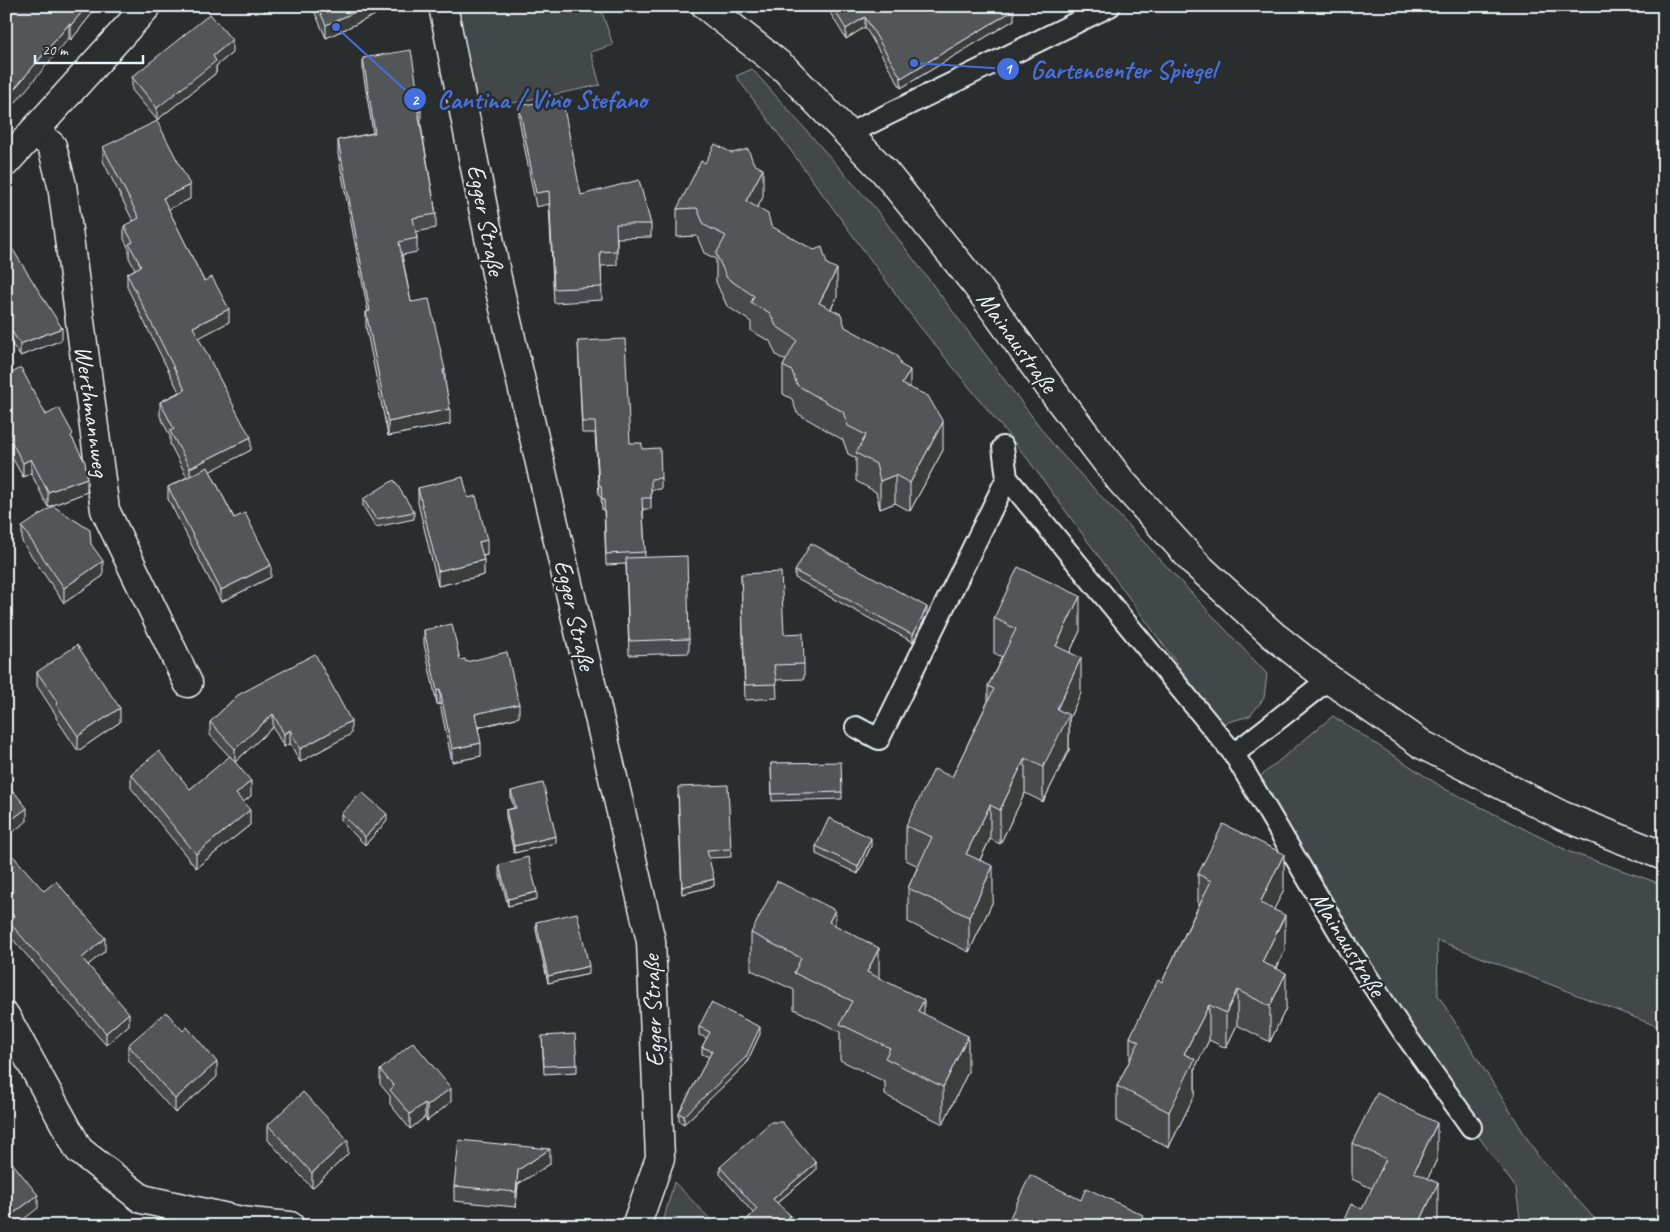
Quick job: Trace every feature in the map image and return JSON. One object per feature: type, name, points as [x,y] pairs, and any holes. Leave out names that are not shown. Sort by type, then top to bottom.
[{"type":"street","points":[[6,162],[147,6]]},
{"type":"street","name":"Egger Straße","points":[[443,6],[497,278],[650,941],[660,1158],[636,1226]]},
{"type":"street","name":"Mainaustraße","points":[[706,6],[785,70],[884,171],[977,286],[1122,481],[1197,565],[1273,635],[1329,679],[1422,745],[1563,816],[1664,856]]},
{"type":"street","name":"Werthmannweg","points":[[35,131],[52,146],[62,185],[105,510],[188,683]]},
{"type":"street","points":[[6,1017],[79,1150],[142,1199],[241,1221],[290,1226]]},
{"type":"lane","points":[[848,134],[1102,8]]},
{"type":"lane","points":[[856,727],[879,739],[1007,478],[1003,447]]},
{"type":"lane","name":"Mainaustraße","points":[[1007,478],[1234,754],[1349,949],[1402,1030],[1471,1127]]},
{"type":"lane","points":[[1234,754],[1329,679]]},
{"type":"shaded area","points":[[443,6],[600,6],[613,45],[591,52],[600,85],[465,113]]},
{"type":"shaded area","points":[[752,69],[875,208],[1055,447],[1267,674],[1264,698],[1250,716],[1221,724],[1027,458],[917,323],[736,76]]},
{"type":"shaded area","points":[[1333,716],[1445,789],[1570,852],[1664,885],[1664,1029],[1437,940],[1438,995],[1538,1156],[1601,1226],[1521,1226],[1516,1188],[1427,1066],[1251,784]]},
{"type":"shaded area","points":[[674,1182],[717,1226],[662,1226]]},
{"type":"building","points":[[11,6],[87,6],[71,25],[69,24],[6,99],[6,12]]},
{"type":"building","points":[[317,6],[368,6],[326,25]]},
{"type":"building","points":[[832,6],[1011,6],[1014,10],[901,78],[865,17],[846,29]]},
{"type":"building","points":[[210,14],[232,40],[213,56],[216,61],[157,108],[132,77]]},
{"type":"building","points":[[411,50],[421,111],[418,111],[436,214],[413,218],[417,238],[399,242],[411,302],[429,299],[445,370],[443,370],[450,409],[388,422],[366,312],[370,311],[338,140],[375,133],[363,58]]},
{"type":"building","points":[[562,98],[581,195],[639,180],[651,224],[616,224],[617,251],[600,252],[602,287],[554,289],[549,191],[536,193],[519,106]]},
{"type":"building","points":[[157,121],[190,185],[163,198],[204,281],[212,277],[229,309],[193,327],[251,437],[190,468],[170,431],[174,429],[160,402],[185,390],[127,274],[141,266],[129,244],[133,242],[124,226],[139,218],[103,147]]},
{"type":"building","points":[[715,144],[732,153],[748,149],[754,164],[763,169],[746,201],[768,214],[771,226],[814,250],[822,247],[827,264],[837,269],[819,303],[841,314],[845,327],[897,355],[901,365],[910,370],[902,384],[928,396],[943,422],[910,483],[895,475],[880,481],[876,464],[856,453],[866,435],[848,426],[843,412],[797,385],[792,371],[783,366],[797,340],[776,326],[770,313],[751,303],[754,296],[727,278],[716,254],[726,236],[704,225],[697,208],[677,209],[701,161],[705,163]]},
{"type":"building","points":[[10,245],[62,328],[20,344],[6,322],[6,247]]},
{"type":"building","points":[[625,339],[630,443],[642,443],[642,449],[660,448],[661,478],[651,479],[651,498],[642,498],[645,552],[606,554],[604,499],[602,499],[601,486],[599,485],[595,422],[582,422],[578,341]]},
{"type":"building","points":[[21,368],[46,415],[59,408],[85,462],[87,478],[48,492],[31,459],[23,463],[6,432],[6,376]]},
{"type":"building","points":[[208,467],[234,518],[245,513],[271,565],[221,590],[168,487]]},
{"type":"building","points":[[463,477],[468,498],[476,496],[487,540],[479,542],[484,560],[438,571],[418,488]]},
{"type":"building","points":[[394,480],[414,512],[376,519],[363,499]]},
{"type":"building","points":[[53,506],[90,530],[91,544],[103,561],[64,588],[22,527]]},
{"type":"building","points":[[811,543],[927,607],[913,635],[795,571]]},
{"type":"building","points":[[687,556],[689,639],[629,641],[626,558]]},
{"type":"building","points":[[1018,567],[1080,596],[1056,646],[1081,658],[1057,709],[1069,715],[1043,767],[1025,758],[1000,810],[990,805],[966,854],[993,866],[969,917],[908,888],[932,837],[906,826],[934,769],[952,777],[994,689],[988,686],[1016,629],[994,618]]},
{"type":"building","points":[[781,572],[784,634],[803,633],[804,664],[774,665],[777,684],[745,685],[741,574]]},
{"type":"building","points":[[452,624],[460,660],[465,659],[466,662],[507,652],[519,704],[475,714],[481,743],[452,749],[440,690],[437,691],[424,630]]},
{"type":"building","points":[[77,645],[120,708],[78,736],[37,672]]},
{"type":"building","points":[[315,654],[351,721],[300,749],[290,730],[284,734],[273,714],[235,749],[210,722],[238,695]]},
{"type":"building","points":[[159,751],[190,789],[230,756],[251,781],[236,794],[250,810],[196,854],[131,774]]},
{"type":"building","points":[[841,762],[842,792],[772,794],[771,763]]},
{"type":"building","points":[[543,783],[556,836],[514,846],[506,810],[516,808],[511,791]]},
{"type":"building","points":[[728,785],[731,849],[707,850],[714,879],[682,887],[678,787]]},
{"type":"building","points":[[10,787],[27,808],[6,824],[6,788]]},
{"type":"building","points":[[362,792],[387,814],[365,837],[341,814]]},
{"type":"building","points":[[829,818],[871,838],[858,867],[816,846]]},
{"type":"building","points":[[1223,824],[1284,854],[1260,903],[1285,915],[1262,962],[1286,973],[1270,1006],[1237,990],[1226,1013],[1209,1005],[1184,1054],[1195,1059],[1169,1112],[1117,1086],[1139,1042],[1130,1037],[1158,980],[1162,982],[1211,881],[1198,874]]},
{"type":"building","points":[[13,856],[44,891],[56,881],[105,938],[82,958],[129,1013],[106,1033],[8,921],[14,916],[6,907],[6,862]]},
{"type":"building","points":[[528,857],[537,892],[508,899],[499,865]]},
{"type":"building","points":[[777,881],[835,910],[829,922],[879,948],[867,972],[924,1000],[918,1011],[968,1036],[943,1087],[885,1058],[890,1048],[840,1024],[852,1001],[794,973],[801,958],[751,933]]},
{"type":"building","points":[[577,913],[589,966],[548,976],[536,922]]},
{"type":"building","points":[[711,1003],[760,1027],[746,1057],[684,1116],[679,1113],[712,1051],[702,1047],[710,1032],[699,1027]]},
{"type":"building","points":[[166,1012],[183,1031],[187,1027],[217,1062],[175,1099],[128,1045]]},
{"type":"building","points":[[575,1034],[577,1065],[544,1066],[542,1036]]},
{"type":"building","points":[[413,1042],[451,1088],[427,1106],[425,1103],[410,1114],[390,1090],[394,1086],[380,1070]]},
{"type":"building","points":[[303,1092],[348,1140],[312,1173],[268,1125]]},
{"type":"building","points":[[1377,1093],[1437,1123],[1414,1172],[1438,1183],[1418,1226],[1341,1226],[1351,1204],[1362,1209],[1386,1159],[1352,1143]]},
{"type":"building","points":[[771,1122],[782,1122],[816,1163],[773,1199],[790,1215],[780,1226],[747,1226],[744,1223],[757,1209],[720,1167]]},
{"type":"building","points":[[459,1140],[550,1149],[518,1170],[516,1192],[454,1186]]},
{"type":"building","points":[[6,1155],[38,1195],[6,1219]]},
{"type":"building","points":[[1030,1175],[1081,1200],[1086,1188],[1143,1215],[1138,1226],[1006,1226]]},
{"type":"place","name":"Cantina / Vino Stefano","points":[[336,27]]},
{"type":"place","name":"Gartencenter Spiegel","points":[[914,63]]}]
